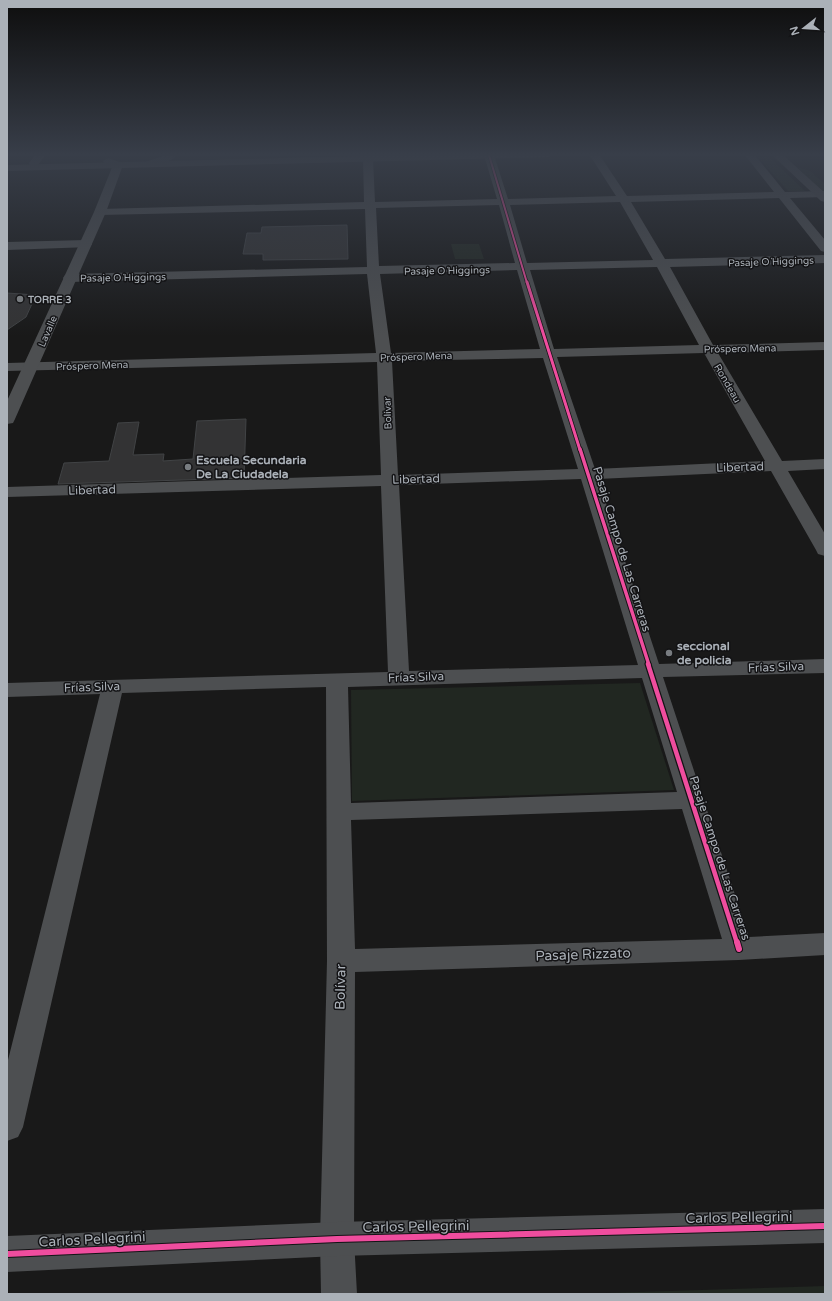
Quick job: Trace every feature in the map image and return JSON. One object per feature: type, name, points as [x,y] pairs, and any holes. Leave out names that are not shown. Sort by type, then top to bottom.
[{"type":"street","name":"Lavalle","points":[[7,420],[99,215]]},
{"type":"street","name":"Bolívar","points":[[370,215],[373,271],[384,356],[399,677]]},
{"type":"street","name":"Pasaje Campo de Las Carreras","points":[[506,215],[548,352],[739,949]]},
{"type":"street","name":"Rondeau","points":[[633,215],[708,348],[825,550]]},
{"type":"street","points":[[797,215],[825,248]]},
{"type":"street","points":[[7,246],[86,244]]},
{"type":"street","name":"Pasaje O´Higgings","points":[[70,278],[522,268],[825,259]]},
{"type":"street","name":"Próspero Mena","points":[[7,367],[384,356],[825,346]]},
{"type":"street","name":"Libertad","points":[[7,492],[588,474],[825,464]]},
{"type":"street","name":"Frías Silva","points":[[7,690],[399,677],[825,666]]},
{"type":"street","name":"Bolívar","points":[[337,680],[341,961],[337,1238],[339,1294]]},
{"type":"street","points":[[7,1127],[113,686]]},
{"type":"street","points":[[339,812],[691,800]]},
{"type":"street","name":"Pasaje Rizzato","points":[[341,961],[739,949],[825,944]]},
{"type":"street","name":"Carlos Pellegrini","points":[[7,1254],[337,1238],[825,1226]]},
{"type":"shaded area","points":[[451,244],[479,244],[484,259],[455,259]]},
{"type":"shaded area","points":[[640,683],[674,790],[352,801],[351,690]]},
{"type":"shaded area","points":[[825,1286],[825,1294],[575,1294]]},
{"type":"building","points":[[347,225],[348,259],[263,260],[263,254],[243,254],[247,233],[261,233],[262,227]]},
{"type":"building","points":[[7,293],[36,295],[26,317],[7,330]]},
{"type":"building","points":[[246,419],[244,478],[58,484],[64,463],[109,461],[118,423],[139,422],[133,455],[164,454],[163,461],[193,459],[197,421]]},
{"type":"cycle path","points":[[507,215],[548,352],[739,949]]},
{"type":"cycle path","points":[[7,1254],[337,1239],[825,1226]]},
{"type":"place","name":"TORRE 3","points":[[20,299]]},
{"type":"place","name":"Escuela Secundaria De La Ciudadela","points":[[188,467]]},
{"type":"place","name":"seccional de policia","points":[[669,653]]}]
